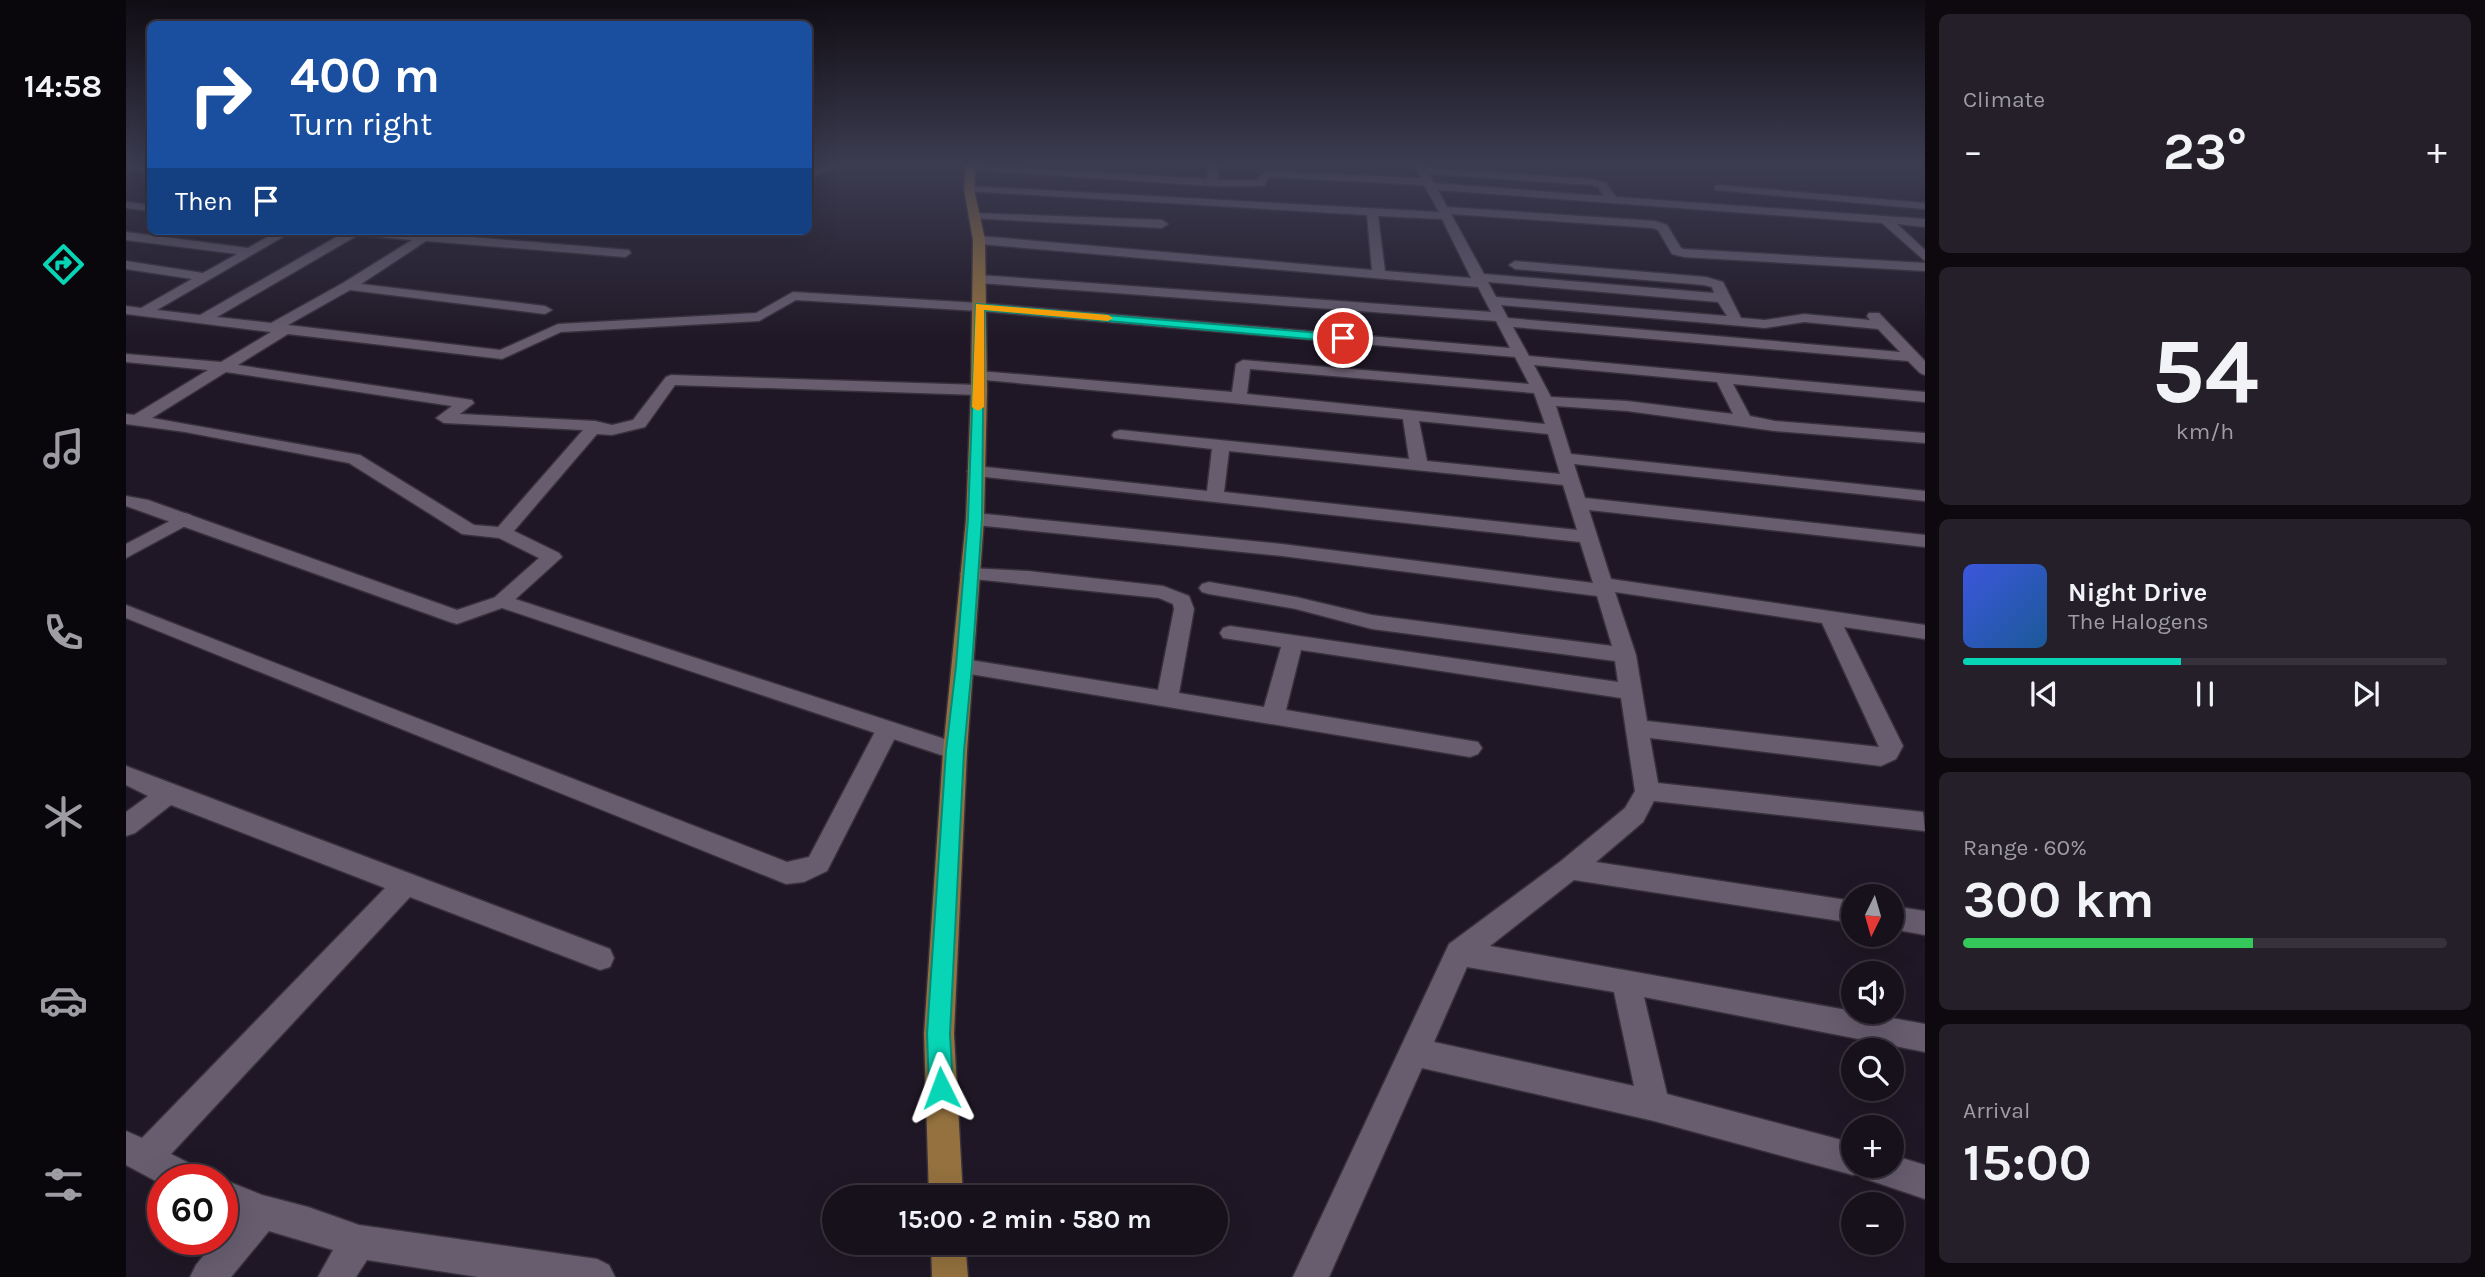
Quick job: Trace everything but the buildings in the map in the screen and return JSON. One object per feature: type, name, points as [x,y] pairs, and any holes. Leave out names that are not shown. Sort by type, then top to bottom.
[{"type":"main road","points":[[945,1185],[939,1034],[955,751],[975,519],[979,383],[979,240],[975,223]]},
{"type":"main road","points":[[949,1255],[950,1277]]},
{"type":"street","points":[[1130,223],[1163,224]]},
{"type":"street","points":[[1373,223],[1379,274]]},
{"type":"street","points":[[1311,1277],[1459,953],[1570,869],[1634,815],[1647,792],[1625,655],[1555,430],[1542,395],[1488,286],[1450,223]]},
{"type":"street","points":[[1613,223],[1655,225],[1663,228],[1676,251],[1684,253],[1925,267]]},
{"type":"street","points":[[1888,223],[1925,257]]},
{"type":"street","points":[[143,312],[279,235]]},
{"type":"street","points":[[203,319],[349,235]]},
{"type":"street","points":[[401,235],[625,253]]},
{"type":"street","points":[[489,242],[500,235]]},
{"type":"street","points":[[126,236],[249,252]]},
{"type":"street","points":[[131,420],[221,367],[424,237]]},
{"type":"street","points":[[979,240],[1379,274],[1488,286],[1737,321],[1777,324],[1791,318],[1804,318],[1882,325]]},
{"type":"street","points":[[126,265],[205,277]]},
{"type":"street","points":[[979,279],[1488,286],[1706,281],[1718,285],[1737,321]]},
{"type":"street","points":[[348,286],[545,310]]},
{"type":"street","points":[[1488,286],[1723,298]]},
{"type":"street","points":[[1488,286],[1912,357]]},
{"type":"street","points":[[126,310],[502,355],[558,328],[759,317],[793,296],[979,307],[1522,356],[1925,397]]},
{"type":"street","points":[[1867,310],[1925,370]]},
{"type":"street","points":[[128,360],[221,367],[466,402],[444,418],[595,426],[503,533]]},
{"type":"street","points":[[1240,398],[1243,364],[1542,395],[1775,426],[1925,438]]},
{"type":"street","points":[[1722,378],[1742,416],[1738,419]]},
{"type":"street","points":[[592,429],[612,430],[639,425],[671,380],[979,383],[1240,398],[1555,430]]},
{"type":"street","points":[[1410,415],[1419,465]]},
{"type":"street","points":[[126,501],[185,519],[457,617],[502,601],[552,558],[503,533],[469,530],[354,460],[185,427],[131,420]]},
{"type":"street","points":[[1120,435],[1419,465],[1567,469],[1925,496]]},
{"type":"street","points":[[1215,497],[1221,445]]},
{"type":"street","points":[[976,471],[1588,537]]},
{"type":"street","points":[[1577,503],[1925,541]]},
{"type":"street","points":[[126,552],[185,519]]},
{"type":"street","points":[[975,519],[1282,550],[1604,587],[1925,632]]},
{"type":"street","points":[[970,573],[1163,592],[1176,596],[1182,600],[1184,609],[1167,698]]},
{"type":"street","points":[[1209,588],[1296,603],[1372,622],[1625,655]]},
{"type":"street","points":[[502,601],[955,751]]},
{"type":"street","points":[[126,611],[786,873],[804,871],[818,864],[887,730]]},
{"type":"street","points":[[1637,728],[1881,757],[1888,753],[1891,746],[1830,619]]},
{"type":"street","points":[[1230,633],[1631,692]]},
{"type":"street","points":[[1273,715],[1293,642]]},
{"type":"street","points":[[964,666],[1470,748]]},
{"type":"street","points":[[126,775],[168,794],[600,958]]},
{"type":"street","points":[[1647,792],[1923,822]]},
{"type":"street","points":[[126,827],[168,794]]},
{"type":"street","points":[[1570,869],[1841,910]]},
{"type":"street","points":[[158,1164],[136,1152],[406,884]]},
{"type":"street","points":[[1904,920],[1925,923]]},
{"type":"street","points":[[1459,953],[1626,981],[1925,1038]]},
{"type":"street","points":[[1626,981],[1654,1105]]},
{"type":"street","points":[[1416,1052],[1654,1105],[1841,1157]]},
{"type":"street","points":[[1904,1175],[1925,1182]]},
{"type":"street","points":[[238,1202],[359,1242],[597,1277]]},
{"type":"street","points":[[208,1277],[262,1212]]},
{"type":"street","points":[[336,1277],[359,1242]]},
{"type":"slow traffic","points":[[978,407],[979,307],[1108,318]]},
{"type":"route","points":[[941,1088],[939,1034],[955,751],[975,519],[979,307],[1343,338]]}]
